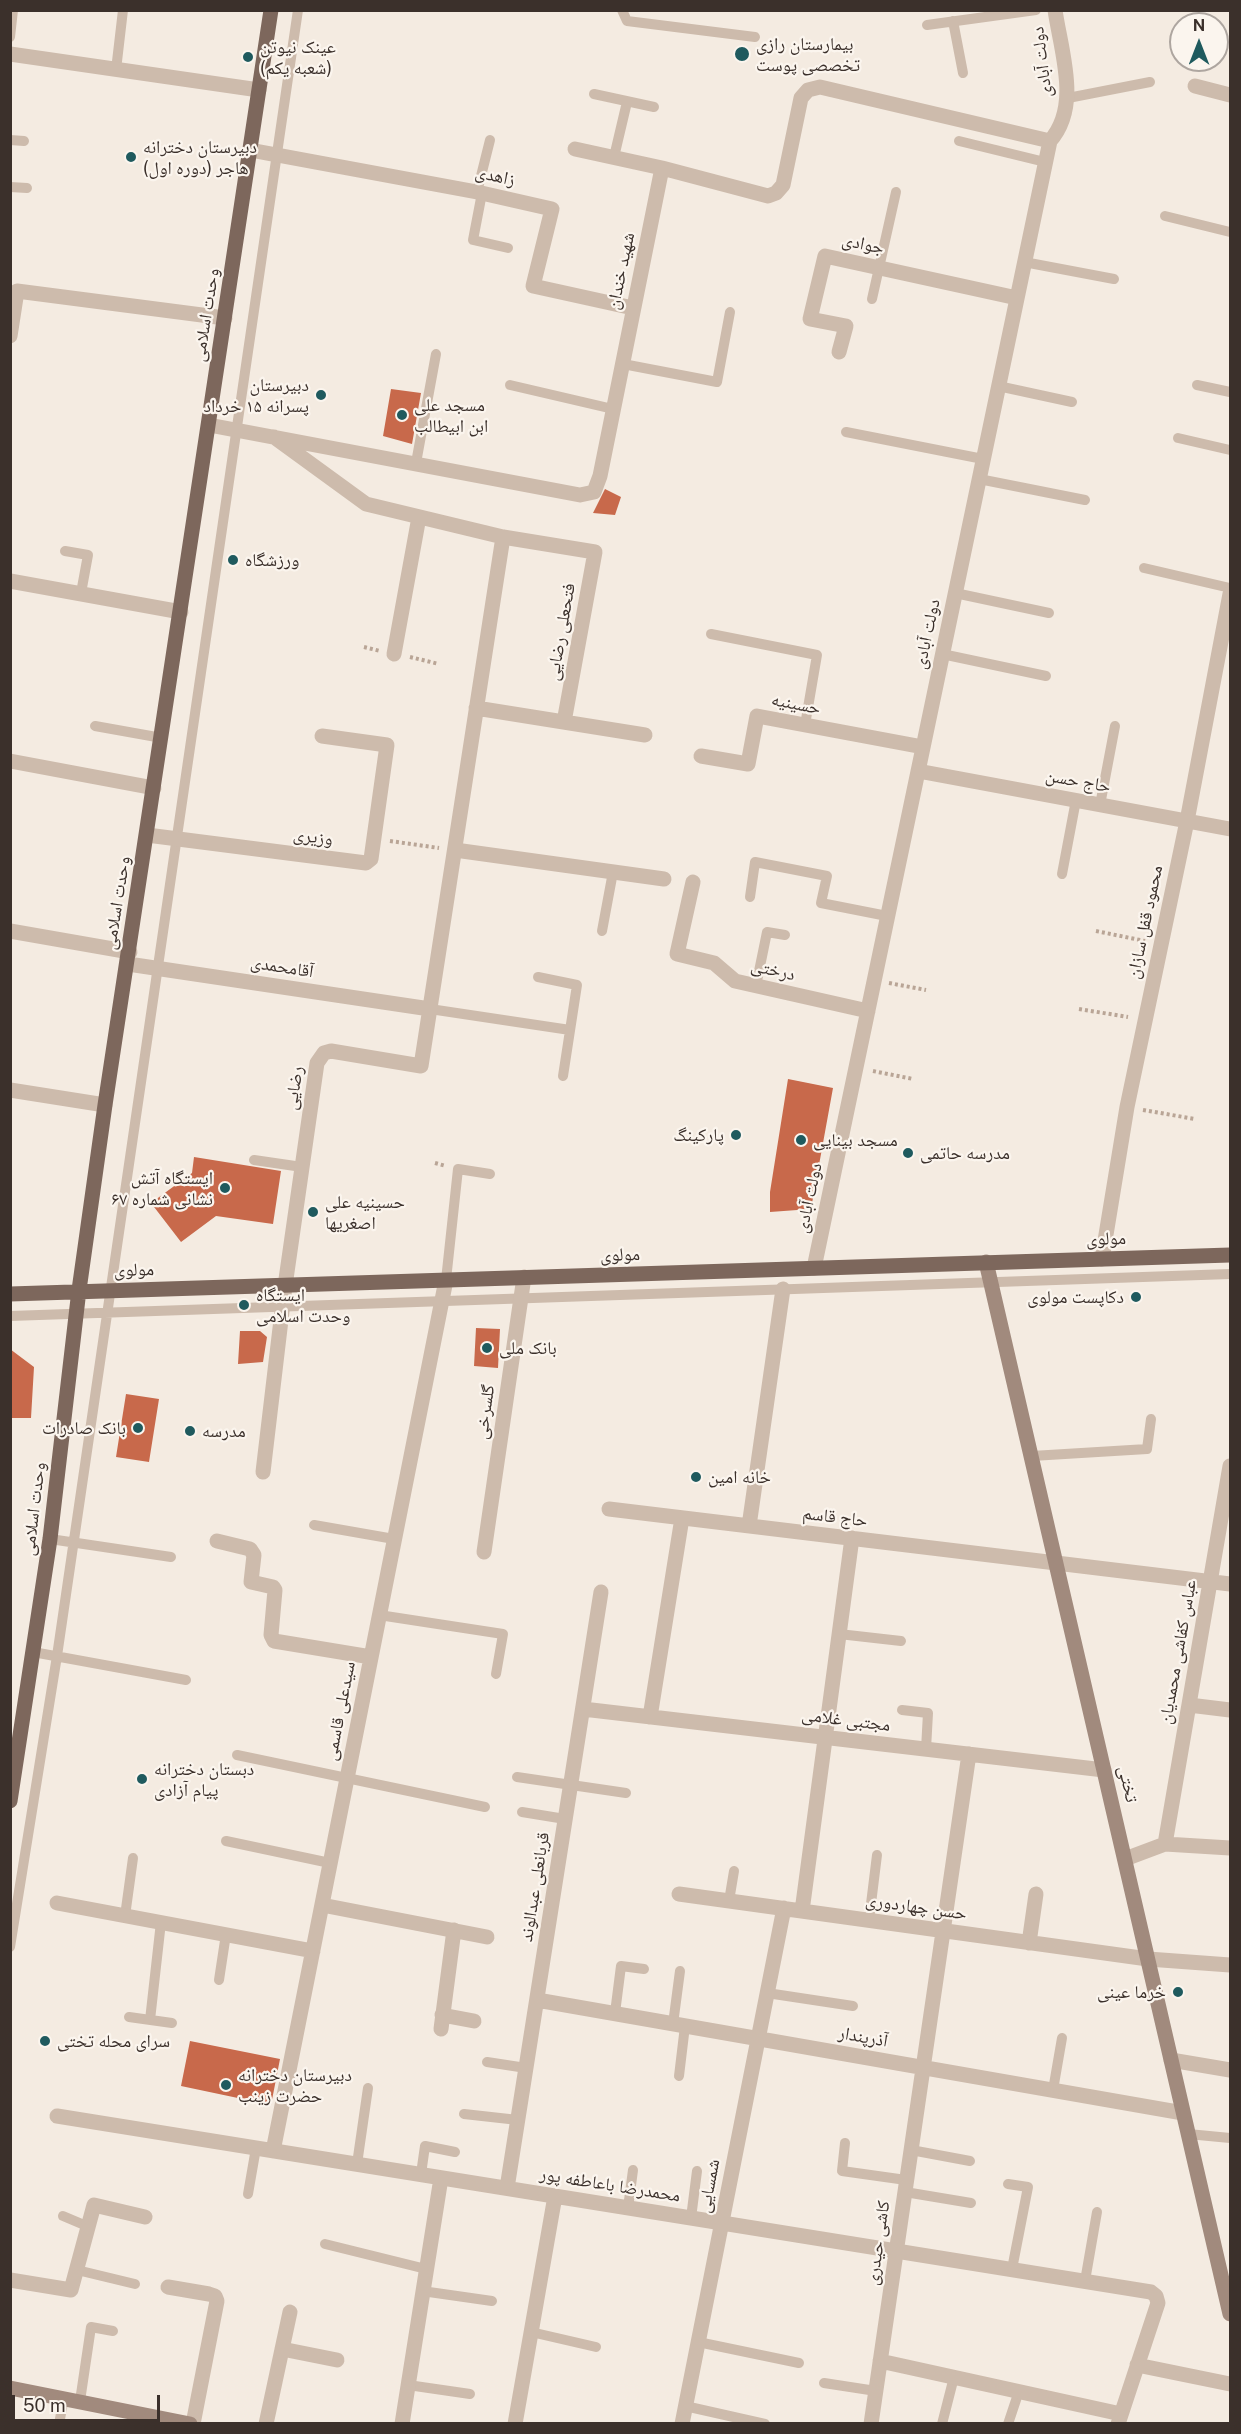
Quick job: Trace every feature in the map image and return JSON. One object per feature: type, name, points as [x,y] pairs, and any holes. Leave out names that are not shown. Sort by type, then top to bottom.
[{"type":"main road","name":"وحدت اسلامی","points":[[10,1801],[16,1732],[33,1652],[50,1539],[79,1290],[105,1106],[271,10]]},
{"type":"main road","name":"مولوی","points":[[10,1294],[1230,1255]]},
{"type":"main road","name":"تختی","points":[[986,1262],[1230,2311]]},
{"type":"main road","points":[[10,2388],[192,2424]]},
{"type":"street","name":"دولت آبادی","points":[[814,1268],[1045,162],[1050,141],[1062,121],[1068,98],[1055,10]]},
{"type":"street","points":[[10,54],[259,90]]},
{"type":"street","points":[[1195,86],[1230,95]]},
{"type":"street","points":[[575,148],[768,196],[776,193],[783,185],[801,98],[808,90],[820,87],[1050,141]]},
{"type":"street","name":"زاهدی","points":[[250,150],[480,193],[552,209],[534,286],[633,308]]},
{"type":"street","name":"شهید خندان","points":[[209,425],[272,435],[580,495],[594,492],[597,487],[623,364],[662,168]]},
{"type":"street","name":"جوادی","points":[[839,352],[846,326],[810,319],[825,256],[1017,298]]},
{"type":"street","points":[[10,336],[17,291],[225,318]]},
{"type":"street","name":"فتحعلی رضایی","points":[[272,435],[366,504],[503,537],[595,552],[564,722]]},
{"type":"street","points":[[394,654],[419,517]]},
{"type":"street","points":[[430,1009],[503,537]]},
{"type":"street","points":[[10,580],[181,612]]},
{"type":"street","name":"محمود قفل سازان","points":[[1102,1258],[1127,1107],[1230,594]]},
{"type":"street","points":[[476,708],[645,735]]},
{"type":"street","name":"حسینیه","points":[[701,756],[747,764],[757,716],[923,747]]},
{"type":"street","points":[[322,736],[387,745],[374,839]]},
{"type":"street","points":[[10,761],[154,788]]},
{"type":"street","name":"حاج حسن","points":[[918,771],[1230,829]]},
{"type":"street","name":"وزیری","points":[[147,835],[358,863],[366,863],[371,859],[374,839]]},
{"type":"street","points":[[454,850],[664,879]]},
{"type":"street","name":"درختی","points":[[693,882],[677,954],[714,963],[735,981],[868,1011]]},
{"type":"street","name":"آقامحمدی","points":[[10,931],[129,958],[158,968],[430,1009]]},
{"type":"street","name":"رضایی","points":[[263,1472],[285,1286],[319,1057],[331,1051],[421,1066],[430,1009]]},
{"type":"street","points":[[10,1090],[105,1106]]},
{"type":"street","name":"گلسرخی","points":[[484,1552],[524,1277]]},
{"type":"street","name":"سیدعلی قاسمی","points":[[273,2151],[446,1280]]},
{"type":"street","points":[[749,1526],[783,1289]]},
{"type":"street","name":"عباس کفاشی محمدیان","points":[[1165,1844],[1230,1466]]},
{"type":"street","name":"حاج قاسم","points":[[609,1509],[1230,1584]]},
{"type":"street","points":[[650,1717],[682,1518]]},
{"type":"street","points":[[802,1911],[852,1538]]},
{"type":"street","points":[[217,1541],[250,1549],[254,1555],[251,1582],[273,1587],[275,1590],[271,1635],[274,1641],[371,1657]]},
{"type":"street","name":"قربانعلی عبدالوند","points":[[507,2188],[601,1592]]},
{"type":"street","points":[[1189,1705],[1230,1710]]},
{"type":"street","name":"مجتبی غلامی","points":[[583,1709],[1104,1770]]},
{"type":"street","name":"کاشی حیدری","points":[[871,2424],[969,1754]]},
{"type":"street","points":[[1125,1859],[1165,1844],[1230,1848]]},
{"type":"street","name":"حسن چهاردوری","points":[[679,1894],[1148,1959],[1230,1965]]},
{"type":"street","points":[[1029,1943],[1036,1894]]},
{"type":"street","points":[[57,1903],[313,1951]]},
{"type":"street","points":[[322,1905],[487,1937]]},
{"type":"street","name":"شمسایی","points":[[682,2424],[784,1908]]},
{"type":"street","points":[[454,1930],[442,2022],[474,2021]]},
{"type":"street","name":"آذرپندار","points":[[537,2000],[1183,2113]]},
{"type":"street","points":[[1171,2060],[1230,2070]]},
{"type":"street","name":"محمدرضا باعاطفه پور","points":[[57,2116],[1151,2292],[1156,2296],[1158,2303],[1137,2366]]},
{"type":"street","points":[[402,2424],[441,2178]]},
{"type":"street","points":[[515,2424],[555,2196]]},
{"type":"street","points":[[10,2280],[71,2290],[94,2205],[145,2217]]},
{"type":"street","points":[[168,2286],[209,2294],[215,2296],[217,2301],[192,2424]]},
{"type":"street","points":[[266,2424],[290,2312]]},
{"type":"street","points":[[282,2349],[337,2360]]},
{"type":"street","points":[[880,2361],[1019,2391],[1120,2419],[1137,2366],[1230,2384]]},
{"type":"lane","points":[[10,37],[13,10]]},
{"type":"lane","points":[[116,70],[123,10]]},
{"type":"lane","points":[[10,1947],[74,1542],[298,10]]},
{"type":"lane","points":[[622,10],[627,21],[755,37]]},
{"type":"lane","points":[[927,25],[1036,10]]},
{"type":"lane","points":[[953,21],[963,73]]},
{"type":"lane","points":[[1068,98],[1150,82]]},
{"type":"lane","points":[[594,94],[654,107]]},
{"type":"lane","points":[[614,157],[627,102]]},
{"type":"lane","points":[[10,140],[24,141]]},
{"type":"lane","points":[[490,140],[473,240],[508,248]]},
{"type":"lane","points":[[959,141],[1045,162]]},
{"type":"lane","points":[[10,187],[27,188]]},
{"type":"lane","points":[[872,299],[896,192]]},
{"type":"lane","points":[[1165,216],[1230,232]]},
{"type":"lane","points":[[1024,262],[1113,279]]},
{"type":"lane","points":[[623,364],[717,382],[730,312]]},
{"type":"lane","points":[[416,463],[436,354]]},
{"type":"lane","points":[[1197,385],[1230,392]]},
{"type":"lane","points":[[510,386],[613,409]]},
{"type":"lane","points":[[998,386],[1072,402]]},
{"type":"lane","points":[[846,432],[983,459]]},
{"type":"lane","points":[[1178,438],[1230,450]]},
{"type":"lane","points":[[979,479],[1085,500]]},
{"type":"lane","points":[[65,551],[88,555],[81,593]]},
{"type":"lane","points":[[1144,568],[1230,588]]},
{"type":"lane","points":[[955,593],[1049,613]]},
{"type":"lane","points":[[711,634],[817,655],[805,725]]},
{"type":"lane","points":[[942,654],[1046,676]]},
{"type":"lane","points":[[95,726],[162,738]]},
{"type":"lane","points":[[1100,805],[1115,726]]},
{"type":"lane","points":[[1062,874],[1076,800]]},
{"type":"lane","points":[[750,897],[755,862],[827,876],[820,903],[887,916]]},
{"type":"lane","points":[[602,931],[613,872]]},
{"type":"lane","points":[[756,986],[767,932],[784,935]]},
{"type":"lane","points":[[538,977],[577,985],[563,1076]]},
{"type":"lane","points":[[430,1009],[570,1030]]},
{"type":"lane","points":[[254,1160],[302,1167]]},
{"type":"lane","points":[[446,1280],[458,1169],[490,1174]]},
{"type":"lane","points":[[10,1316],[1230,1274]]},
{"type":"lane","points":[[1032,1456],[1147,1449],[1151,1419]]},
{"type":"lane","points":[[314,1525],[394,1539]]},
{"type":"lane","points":[[50,1539],[171,1557]]},
{"type":"lane","points":[[379,1615],[503,1634],[496,1674]]},
{"type":"lane","points":[[839,1634],[901,1641]]},
{"type":"lane","points":[[33,1652],[186,1680]]},
{"type":"lane","points":[[902,1710],[928,1713],[926,1749]]},
{"type":"lane","points":[[237,1755],[485,1807]]},
{"type":"lane","points":[[517,1778],[626,1793]]},
{"type":"lane","points":[[522,1812],[566,1819]]},
{"type":"lane","points":[[226,1841],[330,1863]]},
{"type":"lane","points":[[869,1920],[877,1856]]},
{"type":"lane","points":[[125,1916],[133,1858]]},
{"type":"lane","points":[[729,1901],[734,1871]]},
{"type":"lane","points":[[150,2020],[161,1922]]},
{"type":"lane","points":[[219,1980],[226,1934]]},
{"type":"lane","points":[[615,2013],[621,1966],[644,1969]]},
{"type":"lane","points":[[679,2076],[680,1971]]},
{"type":"lane","points":[[767,1993],[853,2006]]},
{"type":"lane","points":[[129,2017],[172,2023]]},
{"type":"lane","points":[[1053,2090],[1062,2038]]},
{"type":"lane","points":[[486,2062],[526,2068]]},
{"type":"lane","points":[[357,2164],[368,2088]]},
{"type":"lane","points":[[464,2114],[518,2120]]},
{"type":"lane","points":[[1188,2134],[1230,2138]]},
{"type":"lane","points":[[845,2143],[842,2171],[971,2203]]},
{"type":"lane","points":[[421,2174],[425,2146],[455,2152]]},
{"type":"lane","points":[[248,2194],[256,2148]]},
{"type":"lane","points":[[911,2150],[970,2162]]},
{"type":"lane","points":[[628,2208],[633,2170]]},
{"type":"lane","points":[[691,2218],[697,2171]]},
{"type":"lane","points":[[1008,2184],[1028,2187],[1012,2269]]},
{"type":"lane","points":[[1085,2281],[1097,2212]]},
{"type":"lane","points":[[63,2216],[88,2227]]},
{"type":"lane","points":[[325,2244],[426,2269]]},
{"type":"lane","points":[[77,2270],[135,2284]]},
{"type":"lane","points":[[422,2291],[492,2301]]},
{"type":"lane","points":[[80,2401],[91,2327],[113,2331]]},
{"type":"lane","points":[[531,2332],[596,2347]]},
{"type":"lane","points":[[698,2342],[799,2362]]},
{"type":"lane","points":[[942,2424],[954,2377]]},
{"type":"lane","points":[[824,2383],[876,2391]]},
{"type":"lane","points":[[408,2385],[470,2394]]},
{"type":"lane","points":[[1008,2424],[1019,2391]]},
{"type":"lane","points":[[59,2424],[64,2398]]},
{"type":"lane","points":[[686,2406],[765,2424]]},
{"type":"path","points":[[374,839],[454,850]]},
{"type":"path","points":[[1096,931],[1160,944]]},
{"type":"path","points":[[874,980],[926,990]]},
{"type":"path","points":[[1079,1009],[1144,1020]]},
{"type":"path","points":[[856,1068],[913,1079]]},
{"type":"path","points":[[1127,1107],[1195,1119]]},
{"type":"building","name":"مسجد علی ابن ابیطالب","points":[[391,389],[421,393],[412,444],[383,436]]},
{"type":"building","points":[[605,489],[621,497],[615,515],[593,513]]},
{"type":"building","name":"مسجد بینایی","points":[[788,1079],[833,1088],[811,1209],[770,1212],[770,1192]]},
{"type":"building","name":"ایستگاه آتش نشانی شماره ۶۷","points":[[194,1157],[281,1171],[273,1224],[216,1216],[181,1242],[151,1203],[192,1173]]},
{"type":"building","name":"بانک ملی","points":[[476,1328],[500,1329],[498,1368],[474,1366]]},
{"type":"building","points":[[240,1331],[260,1331],[267,1337],[263,1362],[238,1364]]},
{"type":"building","name":"بانک صادرات","points":[[10,1349],[34,1367],[31,1418],[10,1418]]},
{"type":"building","name":"بانک صادرات","points":[[126,1394],[159,1399],[149,1462],[116,1457]]},
{"type":"building","points":[[190,2041],[280,2059],[271,2105],[181,2086]]},
{"type":"place","name":"بیمارستان رازی تخصصی پوست","points":[[742,54]]},
{"type":"place","name":"عینک نیوتن (شعبه یکم)","points":[[248,57]]},
{"type":"place","name":"دبیرستان دخترانه هاجر (دوره اول)","points":[[131,157]]},
{"type":"place","name":"دبیرستان پسرانه ۱۵ خرداد","points":[[321,395]]},
{"type":"place","name":"مسجد علی ابن ابیطالب","points":[[402,415]]},
{"type":"place","name":"ورزشگاه","points":[[233,560]]},
{"type":"place","name":"پارکینگ","points":[[736,1135]]},
{"type":"place","name":"مسجد بینایی","points":[[801,1140]]},
{"type":"place","name":"مدرسه حاتمی","points":[[908,1153]]},
{"type":"place","name":"ایستگاه آتش نشانی شماره ۶۷","points":[[225,1188]]},
{"type":"place","name":"حسینیه علی اصغریها","points":[[313,1212]]},
{"type":"place","name":"دکاپست مولوی","points":[[1136,1297]]},
{"type":"place","name":"ایستگاه وحدت اسلامی","points":[[244,1305]]},
{"type":"place","name":"بانک ملی","points":[[487,1348]]},
{"type":"place","name":"بانک صادرات","points":[[138,1428]]},
{"type":"place","name":"مدرسه","points":[[190,1431]]},
{"type":"place","name":"خانه امین","points":[[696,1477]]},
{"type":"place","name":"دبستان دخترانه پیام آزادی","points":[[142,1779]]},
{"type":"place","name":"خرما عینی","points":[[1178,1992]]},
{"type":"place","name":"سرای محله تختی","points":[[45,2041]]},
{"type":"place","name":"دبیرستان دخترانه حضرت زینب","points":[[226,2085]]}]
